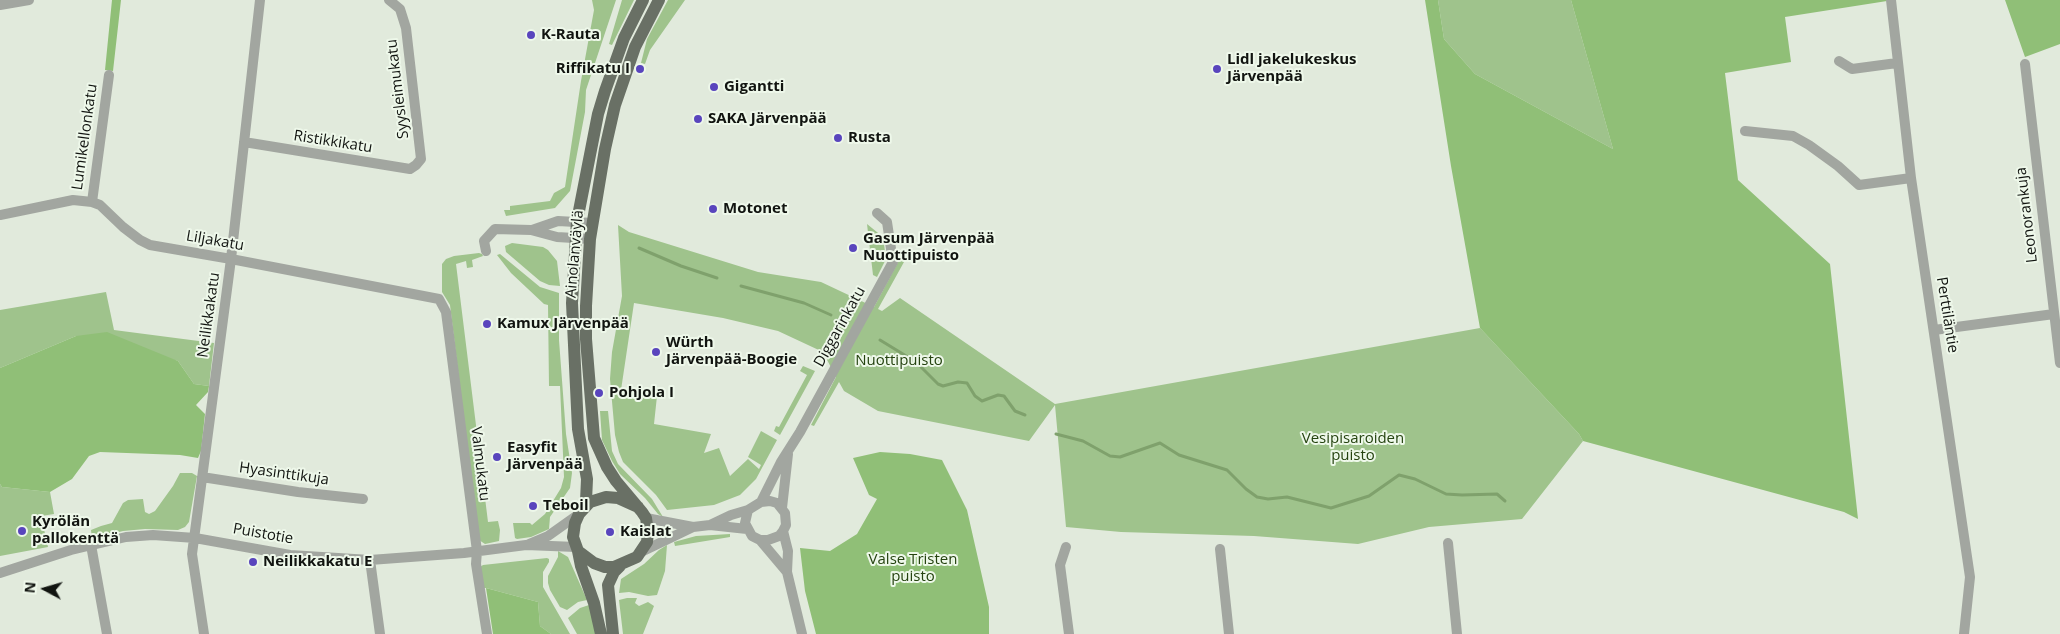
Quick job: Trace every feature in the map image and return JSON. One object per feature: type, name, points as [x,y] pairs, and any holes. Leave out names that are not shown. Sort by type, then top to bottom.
[{"type":"main road","name":"Ainolanväylä","points":[[581,511],[586,501],[587,479],[578,429],[574,361],[572,303],[577,221],[604,91],[624,38],[643,0]]},
{"type":"main road","name":"Ainolanväylä","points":[[638,507],[607,467],[597,446],[592,427],[586,331],[590,239],[615,105],[635,47],[659,0]]},
{"type":"main road","points":[[601,634],[594,604],[580,566],[573,536],[575,523],[581,511],[596,499],[606,497],[618,498],[638,507],[646,518],[648,532],[647,542],[641,552],[620,566],[612,575],[608,585],[613,634]]},
{"type":"main road","points":[[577,549],[594,564],[605,567],[620,566]]},
{"type":"street","points":[[0,5],[30,0]]},
{"type":"street","name":"Neilikkakatu","points":[[204,634],[192,554],[231,259],[260,0]]},
{"type":"street","name":"Syysleimukatu","points":[[390,0],[400,9],[406,28],[416,102],[421,159],[416,164]]},
{"type":"street","name":"Perttiläntie","points":[[1891,0],[1912,178],[1970,577],[1964,634]]},
{"type":"street","points":[[1839,61],[1852,68],[1897,63]]},
{"type":"street","name":"Leonorankuja","points":[[2025,64],[2060,363]]},
{"type":"street","name":"Lumikellonkatu","points":[[92,202],[109,75]]},
{"type":"street","points":[[1745,131],[1793,136],[1810,145],[1859,185],[1912,178]]},
{"type":"street","name":"Ristikkikatu","points":[[244,142],[410,169],[416,164]]},
{"type":"street","points":[[0,215],[73,200],[92,202]]},
{"type":"street","name":"Liljakatu","points":[[92,202],[100,205],[123,227],[150,245],[439,299]]},
{"type":"street","name":"Diggarinkatu","points":[[761,502],[781,462],[788,453],[893,262],[887,222],[877,213]]},
{"type":"street","points":[[531,230],[558,221],[593,223]]},
{"type":"street","points":[[486,251],[484,241],[495,229],[531,230],[557,237],[590,239]]},
{"type":"street","name":"Valmukatu","points":[[439,299],[446,312],[486,634]]},
{"type":"street","points":[[1934,330],[2054,314]]},
{"type":"street","name":"Diggarinkatu","points":[[782,508],[788,453]]},
{"type":"street","name":"Hyasinttikuja","points":[[202,477],[298,492],[363,499]]},
{"type":"street","points":[[710,525],[748,510],[761,502],[770,501],[777,503],[782,508],[786,518],[783,531],[788,551],[787,572],[802,634]]},
{"type":"street","points":[[748,510],[745,518],[747,529],[752,536],[760,540],[787,572]]},
{"type":"street","name":"Puistotie","points":[[526,545],[548,536],[581,511]]},
{"type":"street","points":[[646,518],[693,527],[710,525],[747,529]]},
{"type":"street","points":[[641,552],[693,527]]},
{"type":"street","points":[[760,540],[772,539],[783,531]]},
{"type":"street","name":"Puistotie","points":[[0,573],[92,545],[126,537],[153,535],[195,538],[290,555],[370,560],[526,545],[577,549]]},
{"type":"street","points":[[1448,543],[1457,634]]},
{"type":"street","points":[[92,545],[107,634]]},
{"type":"street","points":[[1066,547],[1060,565],[1069,634]]},
{"type":"street","points":[[1220,550],[1229,634]]},
{"type":"street","points":[[370,560],[380,634]]},
{"type":"green space","points":[[112,0],[121,0],[113,71],[105,70]]},
{"type":"green space","points":[[592,0],[616,0],[586,90],[585,112],[570,191],[555,208],[506,216],[504,210],[510,210],[510,206],[550,201],[554,193],[565,187],[594,10]]},
{"type":"green space","points":[[622,0],[634,0],[612,45],[609,44]]},
{"type":"green space","points":[[668,0],[685,0],[650,50],[645,64],[641,63],[647,39]]},
{"type":"green space","points":[[1425,0],[1438,0],[1444,39],[1475,74],[1613,149],[1571,0],[1887,0],[1785,17],[1791,62],[1725,73],[1738,180],[1830,264],[1858,519],[1844,512],[1583,441],[1579,434],[1480,328],[1451,166]]},
{"type":"green space","points":[[1438,0],[1571,0],[1613,149],[1475,74],[1444,39]]},
{"type":"green space","points":[[2005,0],[2060,0],[2060,44],[2025,57]]},
{"type":"green space","points":[[867,224],[883,237],[886,259],[877,277],[873,275]]},
{"type":"green space","name":"Vesipisaroiden puisto","points":[[618,225],[629,232],[758,272],[821,282],[874,307],[903,253],[904,262],[878,309],[882,311],[900,298],[1055,404],[1480,328],[1579,434],[1583,441],[1522,519],[1429,527],[1358,544],[1254,536],[1121,532],[1066,527],[1055,405],[1029,441],[878,411],[844,391],[839,382],[814,426],[811,425],[836,377],[823,352],[778,331],[723,318],[634,303],[621,390],[657,396],[654,424],[711,434],[704,453],[719,448],[730,476],[748,459],[759,469],[761,465],[748,457],[761,431],[777,440],[756,479],[740,495],[714,505],[667,510],[656,495],[623,462],[615,435],[610,379],[612,352],[622,296]]},
{"type":"green space","points":[[512,243],[543,247],[548,250],[557,261],[560,286],[549,285],[540,281],[506,252],[505,246]]},
{"type":"green space","points":[[479,253],[483,256],[472,260],[473,267],[467,268],[466,261],[456,264],[488,522],[498,521],[500,530],[499,541],[485,544],[479,540],[478,535],[450,305],[442,292],[442,264],[446,259],[454,256]]},
{"type":"green space","points":[[500,254],[540,287],[559,293],[559,340],[566,434],[572,473],[570,488],[550,517],[549,529],[531,537],[517,539],[515,538],[513,523],[530,523],[532,525],[545,514],[561,488],[564,477],[560,386],[549,386],[548,305],[544,304],[511,273],[497,255]]},
{"type":"green space","points":[[106,292],[114,330],[214,343],[209,386],[194,384],[178,361],[76,336],[0,368],[0,310]]},
{"type":"green space","points":[[107,332],[178,361],[194,384],[209,386],[208,392],[196,405],[205,414],[201,451],[198,458],[180,455],[100,452],[89,456],[72,479],[50,492],[2,487],[0,484],[0,368],[76,336]]},
{"type":"green space","points":[[803,366],[815,371],[780,435],[774,431],[776,426],[779,427],[807,375],[800,371]]},
{"type":"green space","points":[[600,411],[608,411],[612,451],[618,464],[652,499],[663,517],[620,474],[612,461],[602,440]]},
{"type":"green space","name":"Valse Tristen puisto","points":[[880,452],[910,454],[942,460],[967,510],[989,607],[989,634],[816,634],[805,591],[800,548],[830,551],[857,534],[877,499],[869,495],[853,458]]},
{"type":"green space","points":[[180,473],[192,473],[197,476],[189,522],[185,527],[178,530],[145,529],[123,531],[92,539],[91,530],[112,523],[123,503],[128,500],[143,499],[145,512],[149,514],[155,511]]},
{"type":"green space","name":"Kyrölän pallokenttä","points":[[0,484],[2,487],[50,492],[54,514],[41,516],[48,547],[0,556]]},
{"type":"green space","points":[[730,534],[730,537],[675,546],[674,542],[696,536]]},
{"type":"green space","points":[[667,545],[665,571],[657,595],[648,596],[629,592],[619,593],[621,579],[644,564]]},
{"type":"green space","points":[[558,551],[568,557],[587,600],[578,602],[567,610],[560,607],[548,583],[548,576],[558,557]]},
{"type":"green space","points":[[547,558],[549,562],[543,572],[543,587],[570,634],[551,634],[540,626],[538,602],[482,588],[480,567],[483,565]]},
{"type":"green space","points":[[486,588],[538,602],[540,626],[551,634],[493,634]]},
{"type":"green space","points":[[637,598],[635,603],[639,606],[648,602],[654,606],[643,634],[623,634],[619,600]]},
{"type":"green space","points":[[589,605],[597,634],[577,634],[568,618],[580,608]]},
{"type":"waterway","points":[[639,248],[681,266],[717,278]]},
{"type":"waterway","points":[[741,286],[804,303],[831,315]]},
{"type":"waterway","points":[[880,340],[916,362],[938,384],[943,386],[958,382],[967,383],[975,396],[982,401],[998,395],[1004,396],[1015,411],[1025,415]]},
{"type":"waterway","points":[[1056,434],[1083,441],[1110,456],[1120,457],[1160,443],[1179,455],[1227,470],[1257,497],[1268,499],[1287,497],[1331,508],[1369,496],[1399,475],[1415,479],[1446,494],[1497,494],[1505,501]]},
{"type":"place","name":"K-Rauta","points":[[531,35]]},
{"type":"place","name":"Riffikatu I","points":[[640,69]]},
{"type":"place","name":"Lidl jakelukeskus Järvenpää","points":[[1217,69]]},
{"type":"place","name":"Gigantti","points":[[714,87]]},
{"type":"place","name":"SAKA Järvenpää","points":[[698,119]]},
{"type":"place","name":"Rusta","points":[[838,138]]},
{"type":"place","name":"Motonet","points":[[713,209]]},
{"type":"place","name":"Gasum Järvenpää Nuottipuisto","points":[[853,248]]},
{"type":"place","name":"Kamux Järvenpää","points":[[487,324]]},
{"type":"place","name":"Würth Järvenpää-Boogie","points":[[656,352]]},
{"type":"place","name":"Pohjola I","points":[[599,393]]},
{"type":"place","name":"Easyfit Järvenpää","points":[[497,457]]},
{"type":"place","name":"Teboil","points":[[533,506]]},
{"type":"place","name":"Kyrölän pallokenttä","points":[[22,531]]},
{"type":"place","name":"Kaislat","points":[[610,532]]},
{"type":"place","name":"Neilikkakatu E","points":[[253,562]]},
{"type":"park label","name":"Nuottipuisto","points":[[899,361]]}]
